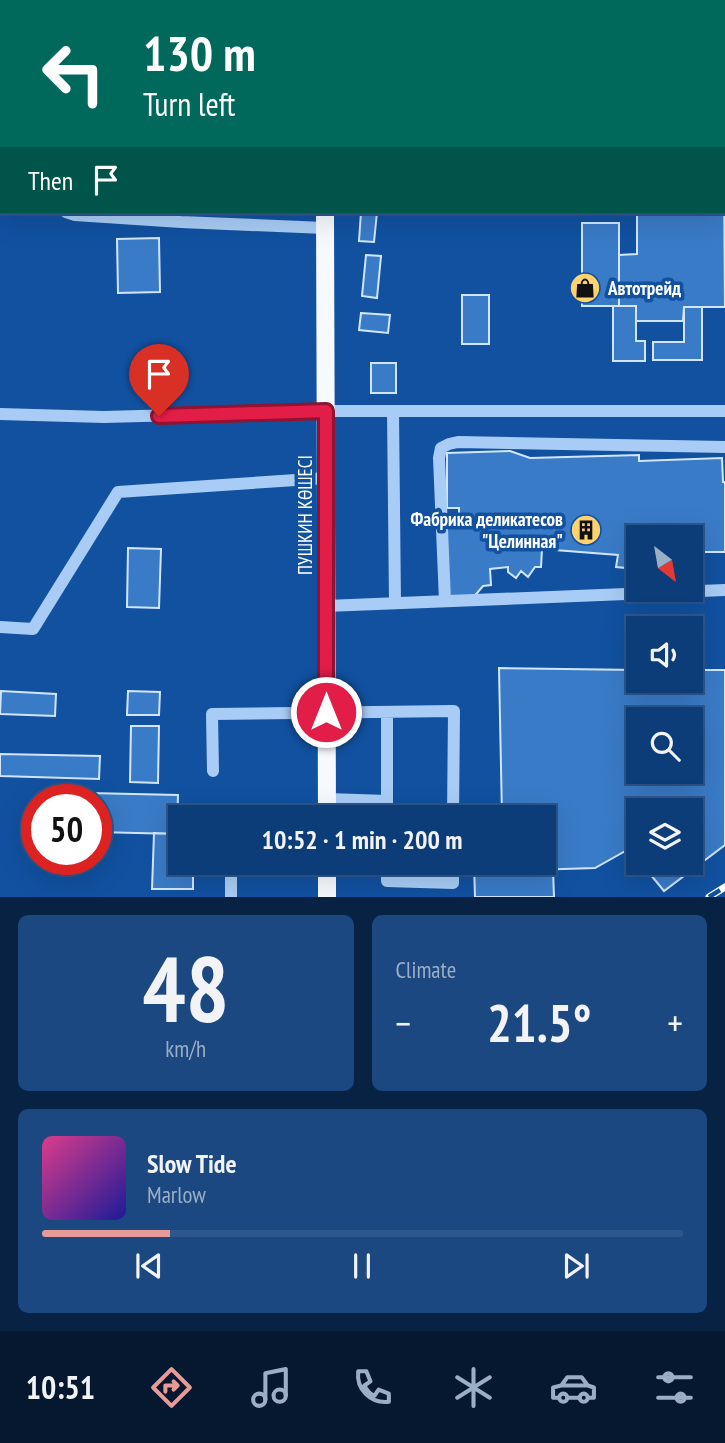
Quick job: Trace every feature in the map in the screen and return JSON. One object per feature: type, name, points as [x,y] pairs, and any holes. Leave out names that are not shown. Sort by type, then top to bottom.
[{"type":"main road","name":"ПУШКИН КӨШЕСІ","points":[[325,220],[327,805]]},
{"type":"main road","points":[[327,875],[327,897]]},
{"type":"street","points":[[72,214],[325,220]]},
{"type":"street","points":[[0,414],[104,417],[326,411],[725,411]]},
{"type":"street","points":[[393,411],[395,603]]},
{"type":"street","points":[[445,601],[439,458],[441,449],[449,444],[725,446]]},
{"type":"street","points":[[0,626],[33,629],[118,492],[326,478]]},
{"type":"street","points":[[326,606],[725,590]]},
{"type":"street","points":[[213,771],[212,714],[454,711],[453,805]]},
{"type":"street","points":[[387,712],[387,805]]},
{"type":"street","points":[[353,805],[387,801]]},
{"type":"street","points":[[231,875],[231,897]]},
{"type":"street","points":[[387,875],[387,881],[453,883],[453,875]]},
{"type":"building","points":[[361,214],[377,214],[374,242],[359,241]]},
{"type":"building","points":[[637,214],[724,214],[725,307],[684,307],[683,321],[636,321],[636,306],[619,306],[619,255],[637,254]]},
{"type":"building","points":[[582,223],[619,223],[619,306],[582,306]]},
{"type":"building","points":[[159,238],[160,292],[118,293],[117,239]]},
{"type":"building","points":[[366,255],[381,256],[377,298],[362,296]]},
{"type":"building","points":[[462,295],[489,295],[489,344],[462,344]]},
{"type":"building","points":[[613,306],[636,306],[636,341],[645,341],[645,361],[613,361]]},
{"type":"building","points":[[684,307],[702,307],[702,360],[653,360],[653,342],[684,342]]},
{"type":"building","points":[[361,313],[390,315],[388,333],[359,330]]},
{"type":"building","points":[[371,363],[396,363],[396,393],[371,393]]},
{"type":"building","name":"Фабрика деликатесов \"Целинная\"","points":[[510,451],[530,458],[639,455],[639,461],[722,458],[725,482],[725,552],[704,552],[704,525],[626,525],[626,568],[616,567],[618,555],[542,549],[541,567],[535,567],[528,577],[521,571],[516,578],[508,572],[508,567],[490,569],[491,585],[483,586],[472,599],[448,601],[446,523],[459,523],[459,508],[447,508],[447,453]]},
{"type":"building","points":[[128,548],[161,549],[159,608],[127,607]]},
{"type":"building","points":[[499,668],[626,670],[626,693],[703,693],[703,670],[725,670],[725,845],[703,862],[703,798],[626,798],[626,851],[595,868],[556,869],[556,805],[502,805]]},
{"type":"building","points":[[1,691],[56,694],[55,716],[0,714]]},
{"type":"building","points":[[128,691],[160,692],[159,715],[127,715]]},
{"type":"building","points":[[131,726],[159,726],[158,783],[130,782]]},
{"type":"building","points":[[0,754],[100,756],[99,779],[0,776]]},
{"type":"building","points":[[112,794],[178,795],[178,805],[168,805],[168,834],[112,832]]},
{"type":"building","points":[[154,833],[168,834],[168,875],[193,875],[193,889],[152,889]]},
{"type":"building","points":[[474,875],[553,875],[554,897],[475,897]]},
{"type":"building","points":[[651,875],[685,875],[664,891]]},
{"type":"railway","points":[[709,897],[725,887]]},
{"type":"place","name":"Автотрейд","points":[[585,288]]},
{"type":"place","name":"Фабрика деликатесов \"Целинная\"","points":[[586,530]]},
{"type":"route","points":[[159,416],[326,411],[326,712]]}]
